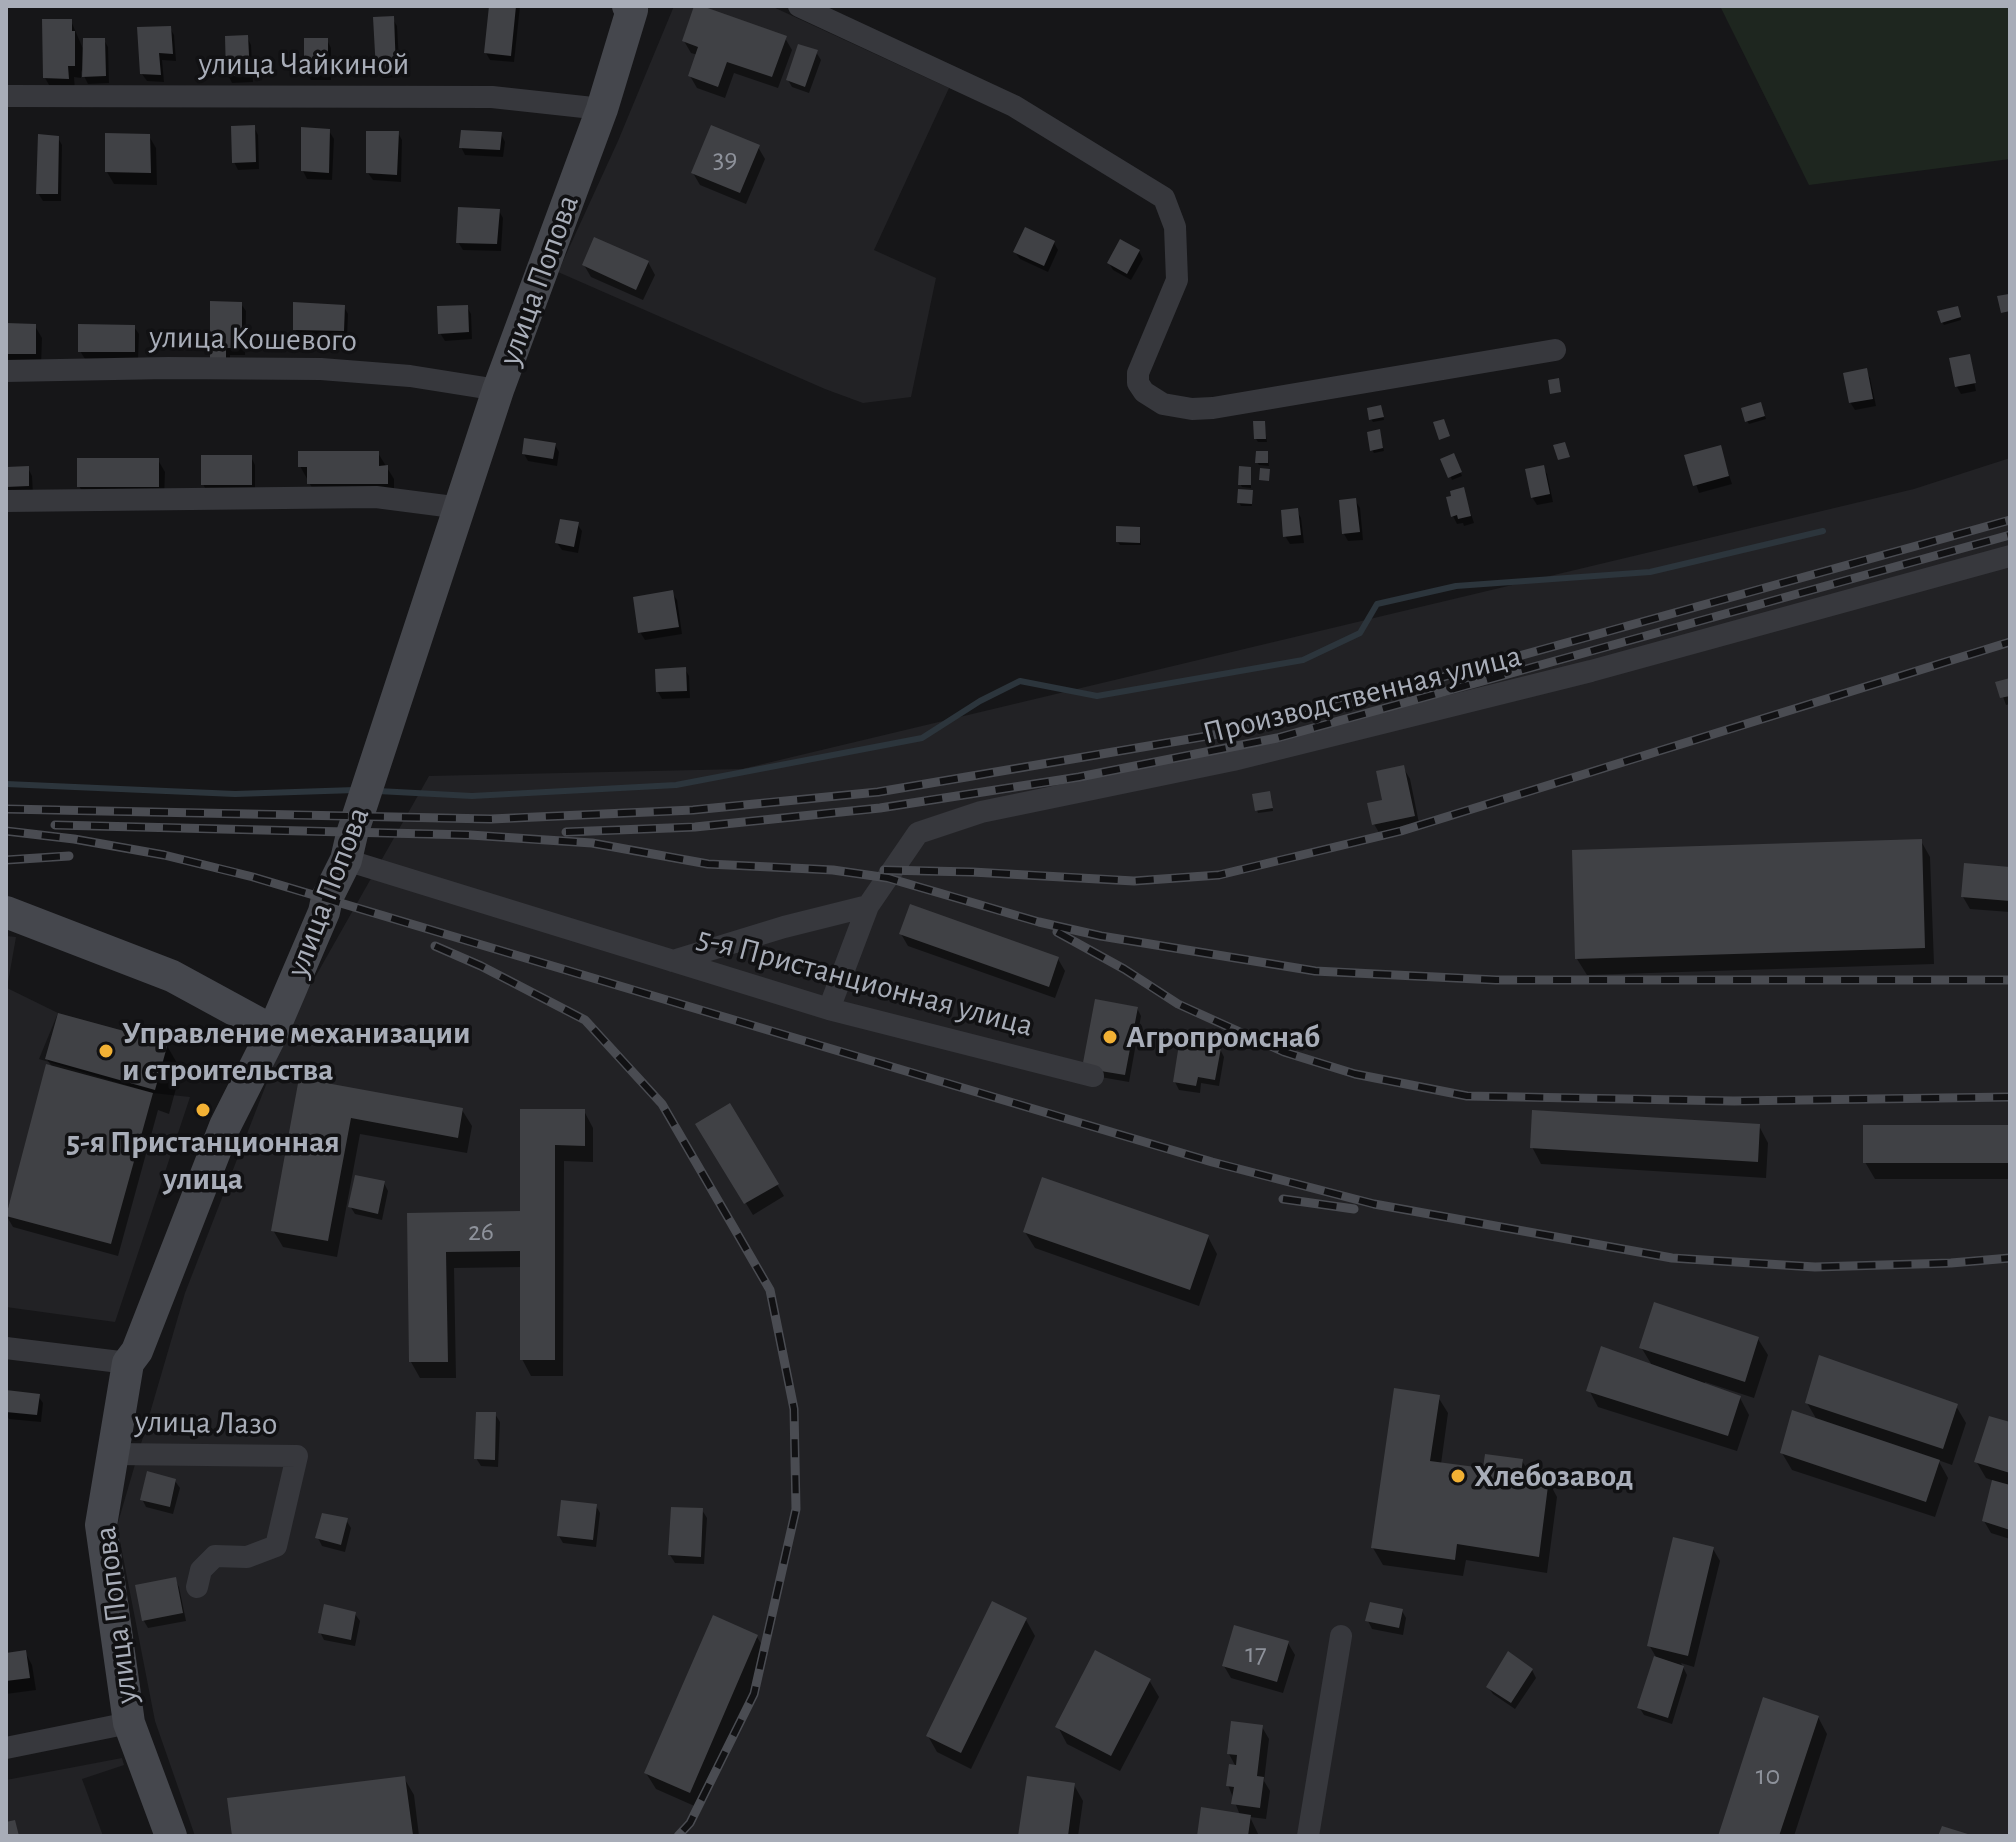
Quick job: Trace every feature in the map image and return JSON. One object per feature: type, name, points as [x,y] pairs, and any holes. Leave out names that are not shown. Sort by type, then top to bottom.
[{"type":"street","points":[[799,6],[1014,106],[1164,198],[1175,227],[1177,280],[1138,373],[1138,383],[1144,392],[1163,404],[1192,409],[1213,408],[1555,350]]},
{"type":"street","name":"улица Попова","points":[[171,1836],[129,1723],[101,1525],[128,1363],[137,1351],[225,1126],[273,1031],[324,912],[327,898],[346,860],[498,390],[602,109],[631,7]]},
{"type":"street","name":"улица Чайкиной","points":[[6,96],[492,97],[602,109]]},
{"type":"street","name":"улица Кошевого","points":[[6,371],[321,369],[410,376],[498,390]]},
{"type":"street","points":[[6,501],[376,497],[461,508]]},
{"type":"street","name":"Производственная улица","points":[[829,1009],[868,906],[918,833],[981,812],[1233,760],[1395,721],[1591,671],[2010,556]]},
{"type":"street","name":"5-я Пристанционная улица","points":[[346,860],[829,1009],[1093,1076]]},
{"type":"street","points":[[672,962],[784,927],[868,906]]},
{"type":"street","points":[[6,912],[172,976],[273,1031]]},
{"type":"street","points":[[6,1348],[128,1363]]},
{"type":"street","name":"улица Лазо","points":[[113,1454],[297,1456],[276,1546],[247,1557],[215,1556],[201,1570],[197,1587]]},
{"type":"street","points":[[1308,1836],[1341,1636]]},
{"type":"street","name":"улица Попова","points":[[6,1748],[129,1723]]},
{"type":"shaded area","points":[[674,6],[771,6],[949,88],[874,250],[936,278],[911,397],[863,403],[558,272],[618,141]]},
{"type":"shaded area","points":[[1720,6],[2010,6],[2010,159],[1809,185]]},
{"type":"shaded area","points":[[2010,458],[2010,1836],[195,1836],[155,1721],[117,1526],[185,1293],[292,1018],[429,776],[742,769],[1914,489]]},
{"type":"shaded area","points":[[6,936],[16,937],[7,988],[58,1013],[39,1059],[153,1093],[190,1097],[115,1322],[6,1307]]},
{"type":"shaded area","points":[[122,1758],[124,1765],[82,1779],[103,1836],[6,1836],[6,1780]]},
{"type":"building","points":[[489,6],[516,6],[511,56],[484,53]]},
{"type":"building","points":[[694,6],[702,6],[787,36],[772,77],[727,62],[718,87],[688,76],[698,47],[682,41]]},
{"type":"building","points":[[394,16],[396,70],[376,71],[373,17]]},
{"type":"building","points":[[42,19],[72,19],[75,66],[68,66],[69,79],[43,78]]},
{"type":"building","points":[[171,26],[173,54],[159,53],[161,75],[140,74],[137,27]]},
{"type":"building","points":[[248,35],[250,75],[226,76],[225,36]]},
{"type":"building","points":[[83,38],[105,38],[106,76],[82,77]]},
{"type":"building","points":[[304,38],[328,38],[328,73],[304,73]]},
{"type":"building","points":[[798,44],[818,50],[805,87],[786,80]]},
{"type":"building","points":[[255,125],[256,162],[232,163],[231,126]]},
{"type":"building","points":[[711,125],[760,145],[740,193],[691,173]]},
{"type":"building","points":[[301,127],[330,129],[329,173],[301,171]]},
{"type":"building","points":[[461,130],[502,132],[500,150],[459,148]]},
{"type":"building","points":[[366,131],[399,131],[397,175],[366,173]]},
{"type":"building","points":[[105,133],[150,134],[151,173],[105,172]]},
{"type":"building","points":[[38,134],[59,136],[58,194],[36,194]]},
{"type":"building","points":[[458,207],[500,209],[497,244],[456,243]]},
{"type":"building","points":[[1025,227],[1055,241],[1044,266],[1013,252]]},
{"type":"building","points":[[594,237],[649,261],[636,290],[582,265]]},
{"type":"building","points":[[1120,239],[1140,250],[1127,274],[1107,263]]},
{"type":"building","points":[[2009,294],[2010,311],[2001,313],[1997,296]]},
{"type":"building","points":[[210,301],[242,302],[242,348],[226,348],[226,358],[210,358]]},
{"type":"building","points":[[293,302],[345,305],[344,331],[293,330]]},
{"type":"building","points":[[468,305],[469,332],[438,334],[437,306]]},
{"type":"building","points":[[1958,306],[1961,317],[1941,323],[1937,311]]},
{"type":"building","points":[[6,323],[36,324],[36,354],[6,354]]},
{"type":"building","points":[[78,324],[135,325],[135,352],[78,352]]},
{"type":"building","points":[[1970,354],[1976,383],[1955,387],[1949,358]]},
{"type":"building","points":[[1867,368],[1873,399],[1849,403],[1843,373]]},
{"type":"building","points":[[1559,378],[1561,392],[1550,394],[1548,380]]},
{"type":"building","points":[[1761,402],[1765,416],[1745,422],[1741,408]]},
{"type":"building","points":[[1381,405],[1384,417],[1369,420],[1367,408]]},
{"type":"building","points":[[1444,419],[1450,436],[1439,440],[1433,422]]},
{"type":"building","points":[[1253,421],[1265,421],[1266,439],[1254,439]]},
{"type":"building","points":[[1380,429],[1383,448],[1370,451],[1367,432]]},
{"type":"building","points":[[524,438],[556,443],[553,459],[522,454]]},
{"type":"building","points":[[1565,442],[1570,457],[1558,460],[1553,445]]},
{"type":"building","points":[[1721,445],[1729,476],[1693,486],[1684,455]]},
{"type":"building","points":[[298,451],[379,451],[379,466],[388,465],[388,484],[307,484],[307,467],[298,467]]},
{"type":"building","points":[[1256,451],[1268,451],[1268,463],[1255,463]]},
{"type":"building","points":[[1454,453],[1462,472],[1448,478],[1440,459]]},
{"type":"building","points":[[201,455],[252,455],[252,485],[201,485]]},
{"type":"building","points":[[77,458],[159,458],[159,487],[77,487]]},
{"type":"building","points":[[1544,465],[1550,494],[1531,498],[1525,469]]},
{"type":"building","points":[[29,466],[29,486],[6,487],[6,467]]},
{"type":"building","points":[[1239,466],[1251,467],[1251,485],[1238,485]]},
{"type":"building","points":[[1260,468],[1270,469],[1269,481],[1259,480]]},
{"type":"building","points":[[1464,487],[1471,516],[1451,517],[1446,497],[1451,496],[1450,491]]},
{"type":"building","points":[[1238,489],[1253,490],[1252,504],[1237,503]]},
{"type":"building","points":[[1356,498],[1360,532],[1342,534],[1339,500]]},
{"type":"building","points":[[1298,508],[1301,535],[1283,537],[1281,510]]},
{"type":"building","points":[[560,519],[579,522],[574,547],[555,543]]},
{"type":"building","points":[[1116,526],[1140,527],[1140,543],[1116,542]]},
{"type":"building","points":[[673,590],[679,627],[638,633],[633,597]]},
{"type":"building","points":[[686,667],[687,691],[656,692],[655,669]]},
{"type":"building","points":[[2010,678],[2010,696],[2000,698],[1995,682]]},
{"type":"building","points":[[1404,765],[1415,816],[1372,825],[1367,803],[1382,800],[1376,771]]},
{"type":"building","points":[[1270,791],[1273,808],[1255,811],[1252,794]]},
{"type":"building","points":[[1922,839],[1925,948],[1575,959],[1572,850]]},
{"type":"building","points":[[1964,863],[2010,867],[2010,901],[1961,897]]},
{"type":"building","points":[[910,904],[1059,957],[1049,987],[899,934]]},
{"type":"building","name":"Агропромснаб","points":[[1095,999],[1138,1007],[1125,1075],[1082,1068]]},
{"type":"building","name":"Управление механизации и строительства","points":[[58,1013],[168,1043],[155,1090],[45,1059]]},
{"type":"building","points":[[1180,1038],[1221,1048],[1215,1080],[1198,1077],[1196,1086],[1173,1082]]},
{"type":"building","points":[[46,1064],[153,1093],[111,1244],[6,1216]]},
{"type":"building","points":[[299,1078],[463,1108],[458,1138],[351,1118],[328,1241],[271,1231]]},
{"type":"building","points":[[730,1103],[779,1184],[744,1204],[695,1124]]},
{"type":"building","points":[[520,1109],[585,1109],[585,1146],[555,1145],[555,1360],[520,1360],[520,1251],[446,1252],[448,1362],[409,1362],[407,1213],[520,1211]]},
{"type":"building","points":[[1532,1110],[1760,1124],[1758,1162],[1530,1148]]},
{"type":"building","points":[[1863,1125],[2010,1125],[2010,1163],[1863,1163]]},
{"type":"building","points":[[355,1175],[385,1181],[378,1214],[348,1207]]},
{"type":"building","points":[[1042,1177],[1209,1235],[1190,1290],[1023,1232]]},
{"type":"building","points":[[1654,1302],[1759,1337],[1745,1382],[1639,1348]]},
{"type":"building","points":[[1601,1346],[1741,1396],[1728,1436],[1586,1391]]},
{"type":"building","points":[[1819,1355],[1958,1404],[1943,1449],[1805,1403]]},
{"type":"building","name":"Хлебозавод","points":[[1394,1388],[1440,1395],[1430,1461],[1483,1468],[1485,1454],[1523,1459],[1521,1474],[1549,1478],[1539,1557],[1457,1544],[1455,1560],[1371,1548]]},
{"type":"building","points":[[6,1390],[40,1394],[37,1415],[6,1412]]},
{"type":"building","points":[[1792,1410],[1940,1460],[1926,1502],[1780,1453]]},
{"type":"building","points":[[476,1412],[496,1412],[495,1460],[474,1459]]},
{"type":"building","points":[[1989,1416],[2010,1422],[2010,1473],[1974,1462]]},
{"type":"building","points":[[147,1471],[176,1479],[170,1507],[140,1500]]},
{"type":"building","points":[[1992,1480],[2010,1485],[2010,1530],[1982,1521]]},
{"type":"building","points":[[561,1500],[597,1504],[593,1540],[557,1536]]},
{"type":"building","points":[[671,1507],[703,1508],[701,1557],[668,1555]]},
{"type":"building","points":[[322,1513],[348,1518],[341,1545],[315,1538]]},
{"type":"building","points":[[1673,1537],[1714,1547],[1688,1656],[1647,1646]]},
{"type":"building","points":[[176,1577],[183,1613],[142,1621],[135,1585]]},
{"type":"building","points":[[992,1601],[1027,1618],[961,1753],[926,1736]]},
{"type":"building","points":[[1370,1602],[1403,1609],[1399,1628],[1365,1621]]},
{"type":"building","points":[[324,1604],[356,1612],[351,1640],[318,1633]]},
{"type":"building","points":[[713,1615],[758,1635],[690,1793],[644,1773]]},
{"type":"building","points":[[1234,1625],[1289,1641],[1277,1682],[1222,1666]]},
{"type":"building","points":[[26,1650],[30,1678],[6,1681],[6,1653]]},
{"type":"building","points":[[1095,1650],[1151,1679],[1111,1756],[1055,1727]]},
{"type":"building","points":[[1508,1651],[1533,1669],[1511,1703],[1486,1687]]},
{"type":"building","points":[[1654,1656],[1684,1666],[1668,1718],[1637,1708]]},
{"type":"building","points":[[1763,1697],[1819,1716],[1779,1836],[1718,1836]]},
{"type":"building","points":[[1231,1721],[1263,1725],[1257,1776],[1264,1777],[1260,1808],[1231,1804],[1234,1787],[1226,1786],[1229,1764],[1236,1765],[1237,1755],[1227,1754]]},
{"type":"building","points":[[405,1776],[413,1835],[232,1836],[227,1798]]},
{"type":"building","points":[[1027,1776],[1075,1783],[1068,1836],[1018,1836]]},
{"type":"building","points":[[1201,1807],[1251,1815],[1248,1836],[1197,1836]]},
{"type":"building","points":[[15,1820],[19,1836],[6,1836],[6,1822]]},
{"type":"building","points":[[1942,1826],[1971,1835],[1971,1836],[1938,1836]]},
{"type":"waterway","points":[[378,791],[472,796],[676,785],[922,738],[980,701],[1020,681],[1097,696],[1303,660],[1360,633],[1377,604],[1456,586],[1650,572],[1823,531]]},
{"type":"waterway","points":[[6,784],[235,794],[355,790]]},
{"type":"railway","points":[[6,809],[491,819],[693,810],[878,792],[1266,726],[2010,520]]},
{"type":"railway","points":[[566,832],[695,827],[880,808],[1079,777],[1277,738],[2010,535]]},
{"type":"railway","points":[[884,870],[1134,881],[1219,875],[1401,831],[2010,642]]},
{"type":"railway","points":[[55,825],[470,835],[592,843],[708,864],[833,870],[888,878],[1039,922],[1101,936],[1315,971],[1496,980],[2010,980]]},
{"type":"railway","points":[[6,831],[164,855],[253,877],[1212,1162],[1374,1204],[1672,1258],[1815,1267],[2010,1258]]},
{"type":"railway","points":[[6,860],[69,856]]},
{"type":"railway","points":[[1057,932],[1124,969],[1178,1004],[1284,1052],[1355,1074],[1467,1096],[1734,1101],[2010,1097]]},
{"type":"railway","points":[[435,946],[481,966],[585,1020],[662,1104],[770,1290],[794,1409],[796,1509],[754,1694],[690,1823],[678,1836]]},
{"type":"railway","points":[[1283,1199],[1354,1209]]},
{"type":"place","name":"Агропромснаб","points":[[1110,1037]]},
{"type":"place","name":"Управление механизации и строительства","points":[[106,1051]]},
{"type":"place","name":"5-я Пристанционная улица","points":[[203,1110]]},
{"type":"place","name":"Хлебозавод","points":[[1458,1476]]}]
